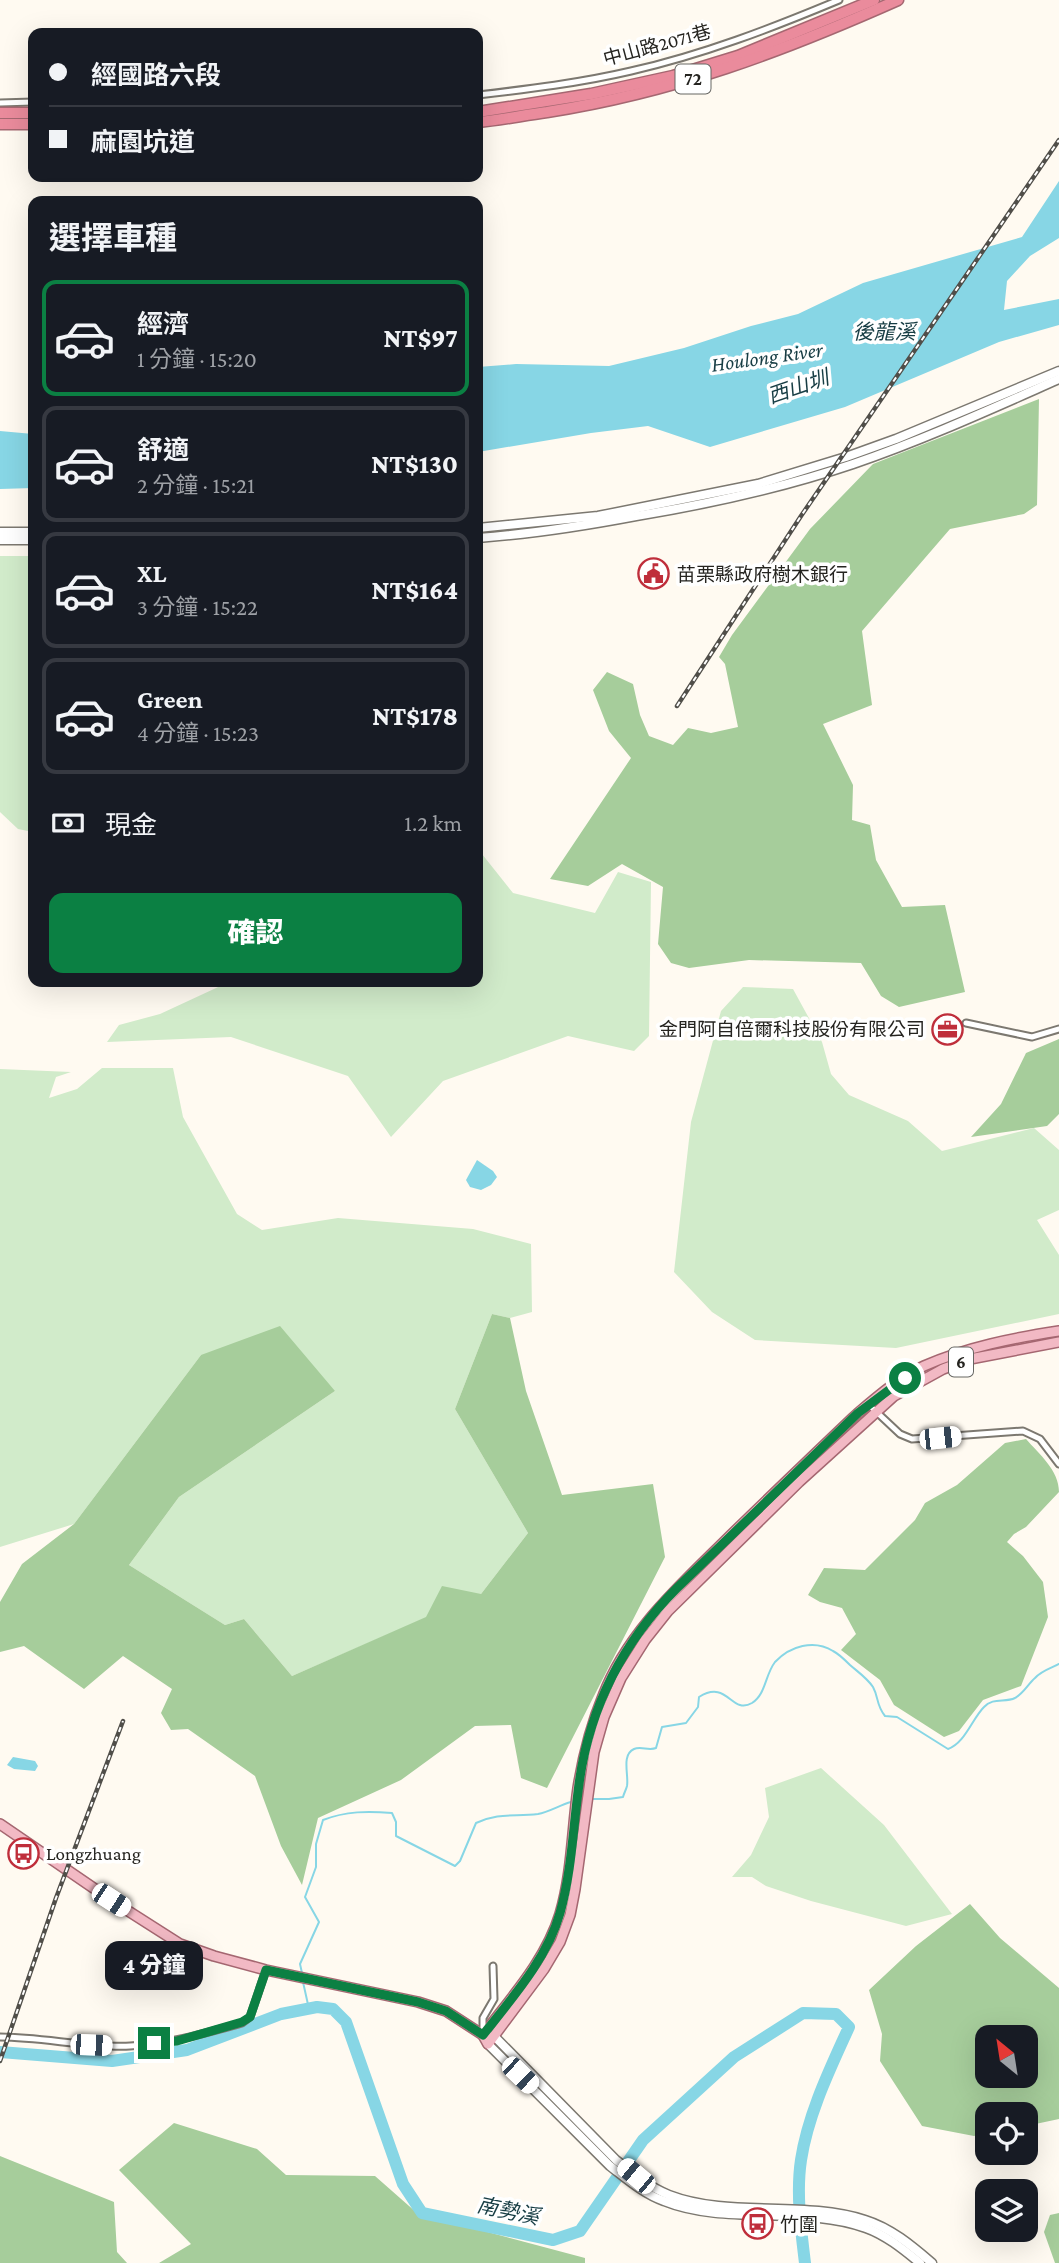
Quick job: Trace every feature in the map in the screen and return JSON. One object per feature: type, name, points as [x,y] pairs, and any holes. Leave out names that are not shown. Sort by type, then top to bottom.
[{"type":"highway","name":"72","points":[[483,110],[591,94],[673,76],[738,56],[874,0]]},
{"type":"highway","name":"72","points":[[483,121],[592,104],[680,83],[813,38],[898,0]]},
{"type":"highway","points":[[0,113],[28,113]]},
{"type":"highway","points":[[0,124],[28,124]]},
{"type":"main road","name":"6","points":[[582,1803],[578,1788],[589,1735],[603,1694],[618,1664],[661,1605],[872,1408],[922,1367],[1010,1339],[1059,1331]]},
{"type":"main road","name":"6","points":[[488,2038],[544,1969],[560,1942],[570,1915],[582,1803],[590,1785],[594,1752],[604,1717],[621,1678],[645,1640],[668,1611],[872,1408],[943,1369],[970,1359],[1059,1342]]},
{"type":"main road","points":[[0,1824],[180,1944],[266,1970],[418,2002],[446,2011],[488,2038]]},
{"type":"street","name":"中山路2071巷","points":[[483,94],[565,85],[656,65],[781,24],[839,0]]},
{"type":"street","points":[[0,103],[28,102]]},
{"type":"street","points":[[483,528],[598,516],[758,484],[896,439],[1059,371]]},
{"type":"street","points":[[483,538],[600,523],[760,491],[851,465],[900,447],[1059,379]]},
{"type":"street","points":[[0,532],[28,532]]},
{"type":"street","points":[[0,540],[28,540]]},
{"type":"street","points":[[966,1023],[1031,1037],[1059,1029]]},
{"type":"street","points":[[872,1408],[900,1434],[912,1439],[1023,1431],[1040,1439],[1059,1464]]},
{"type":"street","points":[[493,1966],[494,2000],[482,2018],[488,2038],[613,2163],[634,2180],[680,2198],[865,2220],[880,2225],[920,2263]]},
{"type":"street","points":[[0,2037],[130,2046],[177,2041],[242,2022],[250,2017],[266,1970]]},
{"type":"street","points":[[900,2242],[932,2263]]},
{"type":"green space","points":[[1039,399],[1037,505],[1024,514],[950,529],[862,631],[872,705],[823,724],[853,785],[852,820],[870,825],[876,860],[902,907],[945,905],[965,992],[899,1007],[881,996],[861,963],[749,960],[689,968],[671,963],[658,944],[663,887],[622,864],[588,886],[550,879],[631,758],[609,731],[593,690],[607,672],[633,684],[640,715],[649,736],[673,745],[688,728],[711,733],[738,727],[725,664],[719,657],[732,635],[810,529],[873,464]]},
{"type":"green space","points":[[0,556],[28,556],[28,831],[18,829],[0,812]]},
{"type":"green space","points":[[483,855],[513,893],[595,913],[618,872],[651,882],[649,1036],[634,1051],[568,1036],[443,1081],[391,1137],[348,1076],[231,1037],[107,1042],[119,1025],[160,1014],[218,987],[483,987]]},
{"type":"green space","points":[[743,987],[793,989],[822,1042],[831,1074],[849,1095],[908,1121],[942,1151],[1034,1128],[1059,1150],[1059,1210],[1037,1220],[1059,1255],[1059,1314],[896,1348],[755,1340],[712,1312],[674,1272],[691,1122],[721,1011]]},
{"type":"green space","points":[[1059,1039],[1059,1114],[1047,1126],[971,1137],[1001,1104],[1026,1053]]},
{"type":"green space","points":[[102,1068],[173,1068],[183,1117],[237,1214],[262,1230],[338,1218],[473,1229],[531,1244],[532,1312],[510,1318],[492,1314],[455,1409],[528,1533],[481,1594],[292,1676],[244,1619],[225,1625],[129,1565],[179,1497],[335,1391],[201,1355],[74,1524],[0,1547],[0,1069],[71,1072],[56,1077],[49,1098],[77,1089]]},
{"type":"green space","points":[[492,1314],[510,1318],[526,1391],[562,1495],[653,1484],[665,1557],[547,1788],[521,1778],[511,1725],[475,1726],[401,1780],[318,1818],[302,1885],[281,1846],[255,1776],[188,1729],[171,1730],[161,1713],[172,1689],[123,1656],[84,1689],[24,1646],[0,1652],[0,1602],[22,1564],[74,1524],[201,1355],[280,1326],[335,1391],[179,1497],[129,1565],[225,1625],[244,1619],[292,1676],[426,1617],[442,1586],[481,1594],[528,1533],[455,1409]]},
{"type":"green space","points":[[1026,1439],[1052,1470],[1059,1492],[1026,1527],[1007,1542],[1023,1556],[1043,1582],[1048,1617],[1021,1686],[983,1700],[959,1731],[944,1737],[894,1705],[880,1680],[841,1650],[856,1634],[842,1608],[820,1602],[808,1595],[824,1568],[865,1570],[915,1520],[925,1503],[957,1485],[1005,1443]]},
{"type":"green space","points":[[821,1768],[884,1825],[952,1914],[906,1926],[811,1901],[766,1886],[752,1877],[732,1877],[751,1855],[769,1817],[765,1788]]},
{"type":"green space","points":[[970,1904],[1000,1938],[1059,1988],[1059,2119],[1038,2123],[1038,2102],[975,2102],[975,2136],[922,2126],[880,2061],[882,2034],[869,1990],[916,1946]]},
{"type":"green space","points":[[174,2123],[257,2149],[286,2175],[375,2176],[417,2213],[585,2258],[585,2263],[159,2263],[191,2244],[119,2170]]},
{"type":"green space","points":[[0,2156],[114,2202],[117,2252],[127,2263],[0,2263]]},
{"type":"green space","points":[[1059,2213],[1059,2263],[1055,2263],[1044,2232],[1050,2215]]},
{"type":"water","name":"後龍溪","points":[[1059,181],[1059,238],[1030,256],[1007,281],[1004,310],[1059,299],[1059,325],[999,342],[845,407],[710,447],[648,426],[483,451],[483,367],[516,364],[609,366],[684,348],[798,314],[863,283],[1022,237]]},
{"type":"water","points":[[0,431],[28,434],[28,488],[0,489]]},
{"type":"water","points":[[477,1160],[497,1177],[491,1185],[481,1190],[470,1187],[466,1180]]},
{"type":"water","points":[[13,1757],[35,1761],[38,1766],[35,1771],[14,1769],[7,1765]]},
{"type":"waterway","points":[[590,1799],[623,1797],[627,1786],[627,1760],[630,1752],[637,1748],[656,1748],[662,1727],[686,1723],[698,1707],[699,1697],[717,1692],[739,1705],[752,1703],[763,1690],[775,1662],[795,1648],[818,1645],[837,1654],[871,1684],[885,1716],[897,1717],[948,1749],[959,1742],[988,1704],[1015,1698],[1040,1673],[1059,1664]]},
{"type":"waterway","points":[[302,1973],[300,1964],[319,1922],[305,1897],[316,1867],[316,1844],[323,1820],[357,1812],[392,1813],[396,1822],[396,1836],[455,1866],[460,1861],[476,1823],[500,1816],[538,1814],[571,1802]]},
{"type":"waterway","points":[[303,1982],[309,2009]]},
{"type":"waterway","name":"南勢溪","points":[[0,2052],[112,2061],[187,2050],[281,2014],[317,2007],[333,2009],[346,2022],[403,2184],[422,2213],[553,2240],[580,2231],[643,2140],[734,2057],[803,2013],[836,2014],[849,2027],[814,2109],[801,2160],[799,2198],[805,2263]]},
{"type":"railway","points":[[677,706],[801,516],[1059,140]]},
{"type":"railway","points":[[0,2061],[56,1898],[123,1721]]},
{"type":"place","name":"苗栗縣政府樹木銀行","points":[[654,574]]},
{"type":"place","name":"金門阿自倍爾科技股份有限公司","points":[[948,1029]]},
{"type":"place","name":"Longzhuang","points":[[23,1853]]},
{"type":"place","name":"竹圍","points":[[757,2224]]},
{"type":"route","points":[[154,2043],[177,2041],[242,2022],[250,2017],[266,1970],[418,2002],[446,2011],[483,2035],[533,1969],[551,1938],[560,1914],[567,1886],[578,1788],[589,1735],[603,1694],[618,1664],[649,1619],[677,1588],[858,1413],[905,1378]]},
{"type":"water label","name":"Houlong River","points":[[767,357]]},
{"type":"water label","name":"西山圳","points":[[798,387]]}]
